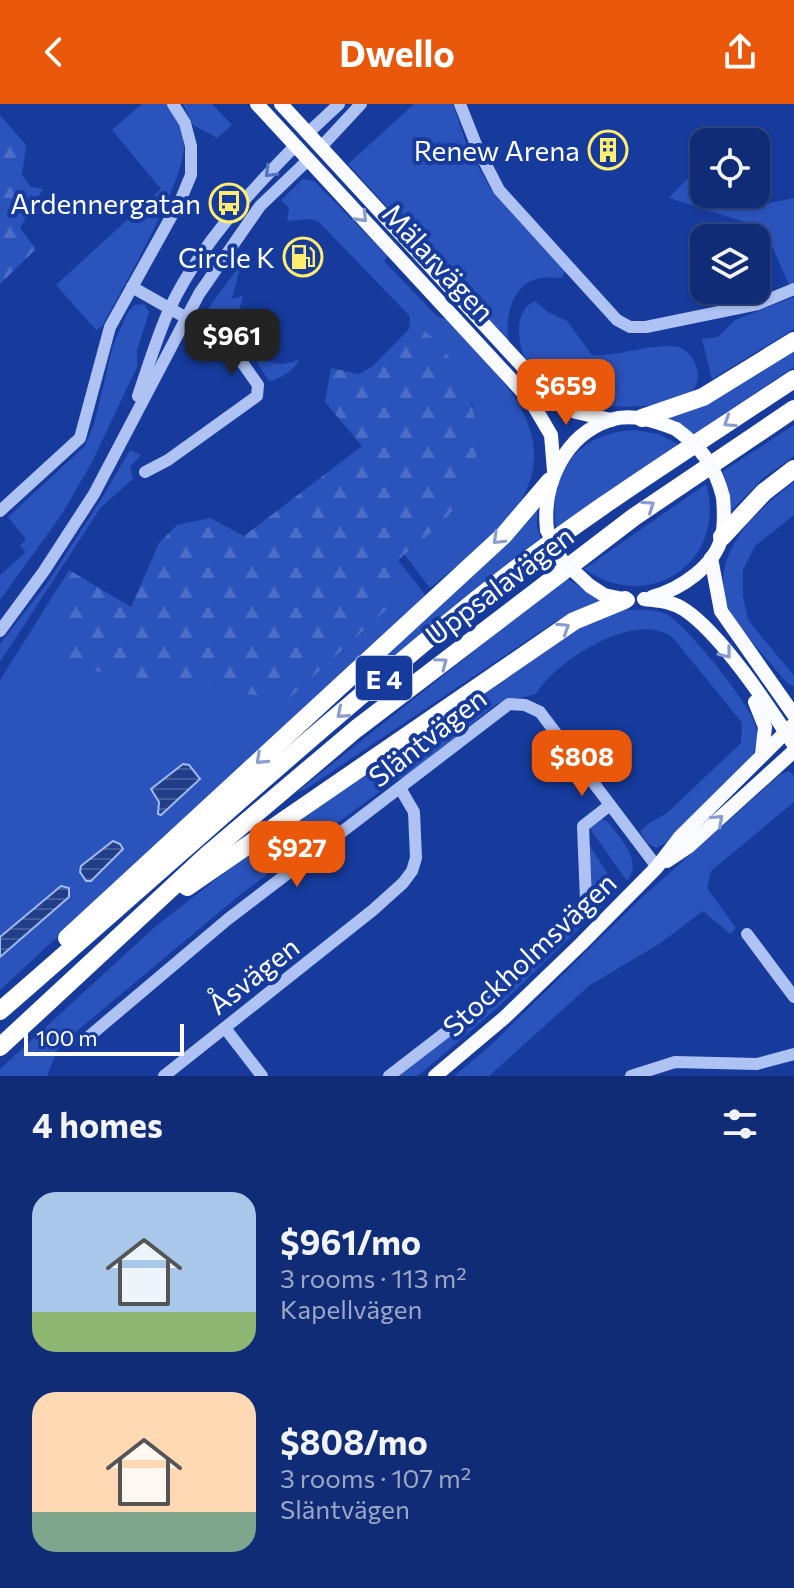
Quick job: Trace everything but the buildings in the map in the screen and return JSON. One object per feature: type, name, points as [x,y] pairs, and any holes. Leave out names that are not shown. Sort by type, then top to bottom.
[{"type":"highway","points":[[642,418],[703,397],[794,341]]},
{"type":"highway","name":"Uppsalavägen","points":[[0,1009],[478,599],[615,498],[794,379]]},
{"type":"highway","name":"Uppsalavägen","points":[[0,1047],[207,855],[356,729],[634,517],[794,409]]},
{"type":"highway","points":[[722,537],[764,492],[794,469]]},
{"type":"highway","points":[[0,1009],[86,919],[504,535],[552,476]]},
{"type":"highway","points":[[63,986],[205,873],[508,665],[574,621],[634,599]]},
{"type":"main road","name":"Mälarvägen","points":[[257,104],[531,401],[551,435],[552,476]]},
{"type":"main road","name":"Mälarvägen","points":[[281,104],[549,395],[576,412],[611,420]]},
{"type":"main road","points":[[296,145],[308,133]]},
{"type":"main road","points":[[309,159],[321,147]]},
{"type":"main road","points":[[634,599],[671,591],[687,581],[711,558],[722,537],[723,497],[710,461],[695,443],[676,429],[642,418],[611,420],[580,439],[552,476],[545,504],[547,530],[561,559],[604,595],[634,599],[668,602],[684,609],[702,625],[792,738]]},
{"type":"main road","points":[[711,558],[721,611],[794,715]]},
{"type":"main road","points":[[756,662],[777,685],[794,695]]},
{"type":"main road","points":[[749,682],[757,708],[764,718],[765,742],[761,757]]},
{"type":"main road","name":"Stockholmsvägen","points":[[435,1076],[504,1018],[657,867],[680,837],[761,757],[792,738]]},
{"type":"main road","name":"Stockholmsvägen","points":[[657,867],[688,847],[792,738]]},
{"type":"street","points":[[0,511],[80,438],[110,327],[181,199],[191,175],[191,146],[185,123],[173,104]]},
{"type":"street","points":[[308,133],[339,104]]},
{"type":"street","points":[[321,147],[361,104]]},
{"type":"street","points":[[460,104],[499,190],[617,320],[630,327],[646,327],[758,304],[794,289]]},
{"type":"street","points":[[131,418],[170,309],[221,227],[244,198],[296,145]]},
{"type":"street","points":[[0,631],[94,494],[131,418],[214,271],[260,206],[309,159]]},
{"type":"street","points":[[132,287],[227,341],[258,385],[257,396],[168,460],[145,472]]},
{"type":"street","name":"Släntvägen","points":[[86,1039],[195,946],[509,704],[525,705],[540,712],[657,867]]},
{"type":"street","name":"Åsvägen","points":[[164,1076],[373,910],[412,871],[416,858],[414,812],[400,788]]},
{"type":"street","name":"Stockholmsvägen","points":[[389,1076],[511,982],[581,912],[586,901],[581,832],[583,826],[610,805]]},
{"type":"street","points":[[747,934],[794,997]]},
{"type":"street","points":[[225,1028],[262,1076]]},
{"type":"street","points":[[631,1076],[675,1062],[757,1064],[794,1054]]},
{"type":"green space","points":[[142,104],[168,104],[182,133],[182,161],[151,234],[103,325],[96,330],[56,285],[161,189],[112,130]]},
{"type":"green space","points":[[183,104],[212,104],[232,125],[217,138],[193,125]]},
{"type":"green space","points":[[414,104],[453,104],[468,149],[492,191],[565,271],[562,278],[544,278],[523,286],[509,312],[509,342],[504,342],[448,274],[348,164]]},
{"type":"green space","points":[[0,115],[26,145],[22,175],[31,187],[43,189],[20,228],[36,249],[0,284]]},
{"type":"green space","points":[[690,176],[690,205],[669,198]]},
{"type":"green space","points":[[303,179],[314,181],[388,256],[384,261],[437,316],[447,320],[490,366],[524,414],[532,439],[533,465],[525,493],[505,523],[479,549],[430,588],[404,554],[452,512],[473,406],[451,359],[319,222],[310,219],[287,221],[289,208],[281,200]]},
{"type":"green space","points":[[794,198],[794,285],[790,287],[770,242],[770,224],[751,224],[701,208],[770,208],[770,203]]},
{"type":"green space","points":[[241,264],[232,299],[243,296],[237,320],[229,328],[217,326],[206,316],[207,310]]},
{"type":"green space","points":[[794,297],[794,329],[712,379],[702,339],[718,337],[735,320]]},
{"type":"green space","points":[[535,301],[548,312],[567,321],[592,355],[658,346],[684,350],[696,366],[698,380],[695,386],[681,397],[644,406],[603,405],[563,394],[532,370],[523,352],[519,331],[522,313]]},
{"type":"green space","points":[[144,304],[149,312],[137,351],[137,367],[92,462],[62,514],[0,600],[0,575],[26,552],[20,546],[26,539],[8,517],[85,446],[94,424],[113,345],[128,312],[135,305]]},
{"type":"green space","points":[[410,316],[452,361],[469,398],[477,436],[472,474],[453,510],[398,560],[398,599],[287,700],[69,667],[69,570],[131,607],[159,543],[177,525],[210,518],[244,536],[362,446],[325,402],[331,368],[359,374],[372,367],[409,329]]},
{"type":"green space","points":[[255,331],[256,349],[266,360],[282,364],[299,359],[291,370],[278,379],[269,381],[244,342],[245,336]]},
{"type":"green space","points":[[794,349],[794,367],[693,435],[666,418]]},
{"type":"green space","points":[[794,425],[794,456],[763,478],[731,511],[723,471]]},
{"type":"green space","points":[[635,430],[659,434],[682,447],[557,535],[556,495],[569,462],[596,439]]},
{"type":"green space","points":[[130,450],[141,455],[130,467],[133,479],[101,507],[0,662],[0,644],[48,582]]},
{"type":"green space","points":[[794,482],[794,515],[755,546],[743,570],[743,596],[748,620],[794,676],[794,686],[787,683],[735,618],[725,598],[723,579],[726,562],[742,531],[767,504]]},
{"type":"green space","points":[[706,484],[710,512],[706,536],[694,557],[678,573],[657,583],[634,586],[609,582],[584,569]]},
{"type":"green space","points":[[537,510],[537,527],[543,543],[500,572],[318,715]]},
{"type":"green space","points":[[398,560],[426,596],[0,990],[0,680],[69,570],[69,667]]},
{"type":"green space","points":[[566,578],[602,600],[556,621],[306,789],[297,792]]},
{"type":"green space","points":[[623,610],[655,611],[675,620],[729,682],[756,728],[753,755],[668,841],[657,848],[647,843],[640,831],[667,813],[741,743],[742,723],[670,636],[654,630],[636,630],[616,635],[577,655],[546,681],[536,694],[496,704],[409,775],[394,781],[241,894],[59,1046],[47,1076],[0,1076],[0,1069],[156,926],[246,856],[576,627]]},
{"type":"green space","points":[[789,771],[794,776],[794,802],[711,871],[707,888],[736,928],[730,934],[703,911],[659,944],[590,985],[489,1076],[454,1076],[490,1046],[639,900],[781,774]]},
{"type":"green space","points":[[602,819],[608,822],[632,858],[632,873],[627,881],[588,826]]},
{"type":"green space","points":[[585,838],[618,891],[499,1006],[444,1054],[417,1076],[399,1076],[509,988],[584,915]]},
{"type":"shaded area","points":[[183,764],[189,765],[200,779],[161,815],[158,814],[159,802],[151,789]]},
{"type":"shaded area","points":[[113,841],[123,849],[91,881],[86,881],[80,872],[81,866]]},
{"type":"shaded area","points":[[61,886],[69,888],[69,897],[0,957],[0,937]]},
{"type":"place","name":"Renew Arena","points":[[608,150]]},
{"type":"place","name":"Ardennergatan","points":[[229,203]]},
{"type":"place","name":"Circle K","points":[[303,257]]}]
